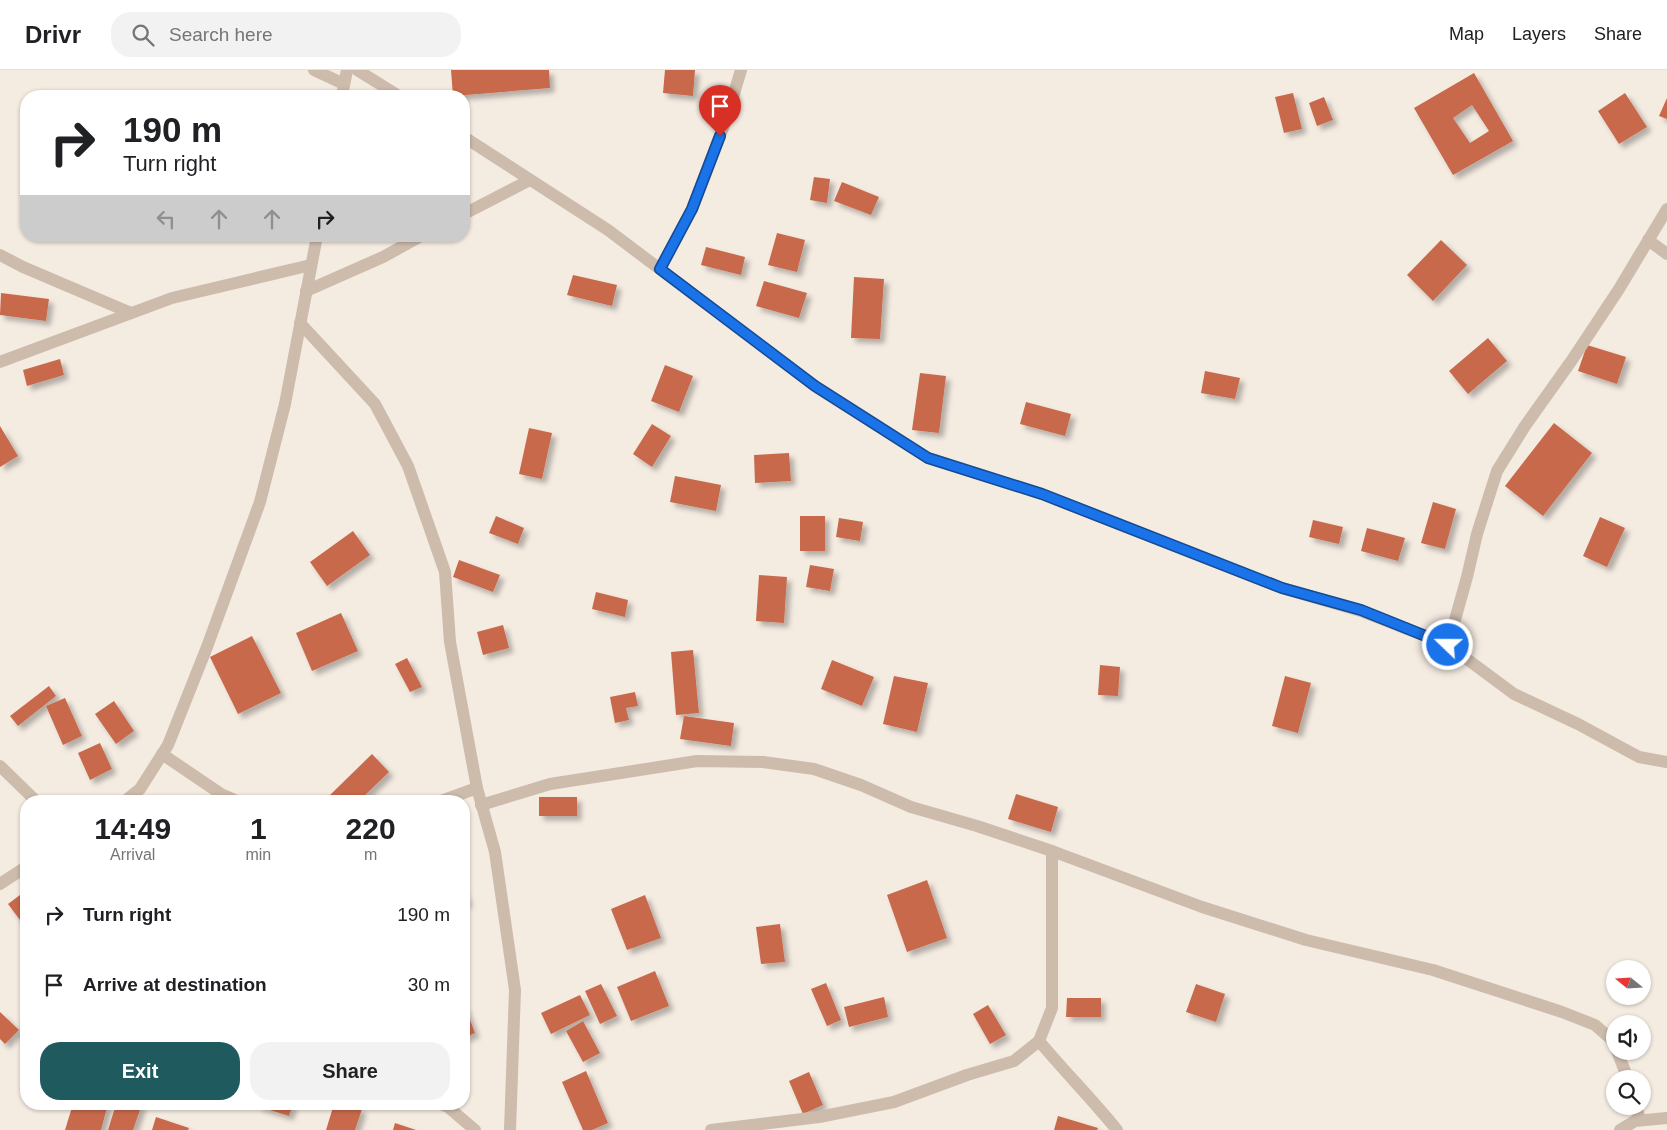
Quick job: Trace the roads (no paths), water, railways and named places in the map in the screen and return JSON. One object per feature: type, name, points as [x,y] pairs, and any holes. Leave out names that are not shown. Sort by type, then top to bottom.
[{"type":"street","points":[[314,70],[343,90],[348,70]]},
{"type":"street","points":[[357,70],[389,90]]},
{"type":"street","points":[[660,269],[692,209],[727,117],[741,70]]},
{"type":"street","points":[[470,141],[608,230],[815,386],[928,458],[1042,494],[1282,588],[1361,610],[1448,645],[1514,694],[1578,724],[1639,757],[1667,762]]},
{"type":"street","points":[[470,211],[530,180]]},
{"type":"street","points":[[1448,645],[1477,534],[1497,471],[1525,426],[1619,289],[1667,209]]},
{"type":"street","points":[[1648,240],[1667,254]]},
{"type":"street","points":[[132,795],[140,789],[168,745],[207,647],[260,502],[285,404],[316,242]]},
{"type":"street","points":[[306,290],[410,242]]},
{"type":"street","points":[[0,255],[23,267],[131,313]]},
{"type":"street","points":[[0,362],[172,298],[311,265]]},
{"type":"street","points":[[300,323],[375,404],[408,466],[445,572],[450,642],[477,788],[495,852],[515,990],[510,1130]]},
{"type":"street","points":[[162,754],[222,795]]},
{"type":"street","points":[[481,805],[550,784],[697,761],[763,762],[814,769],[861,785],[911,807],[977,826],[1052,851],[1212,910],[1306,940],[1432,970],[1562,1012],[1596,1025],[1606,1034]]},
{"type":"street","points":[[0,766],[30,795]]},
{"type":"street","points":[[458,795],[477,788]]},
{"type":"street","points":[[711,1130],[819,1117],[894,1102],[968,1075],[1014,1061],[1039,1040],[1052,1008],[1052,851]]},
{"type":"street","points":[[0,884],[20,871]]},
{"type":"street","points":[[1039,1040],[1066,1074],[1099,1108],[1117,1130]]},
{"type":"street","points":[[450,1110],[475,1130]]},
{"type":"street","points":[[1639,1115],[1640,1120]]},
{"type":"street","points":[[1620,1130],[1635,1121],[1667,1118]]}]
